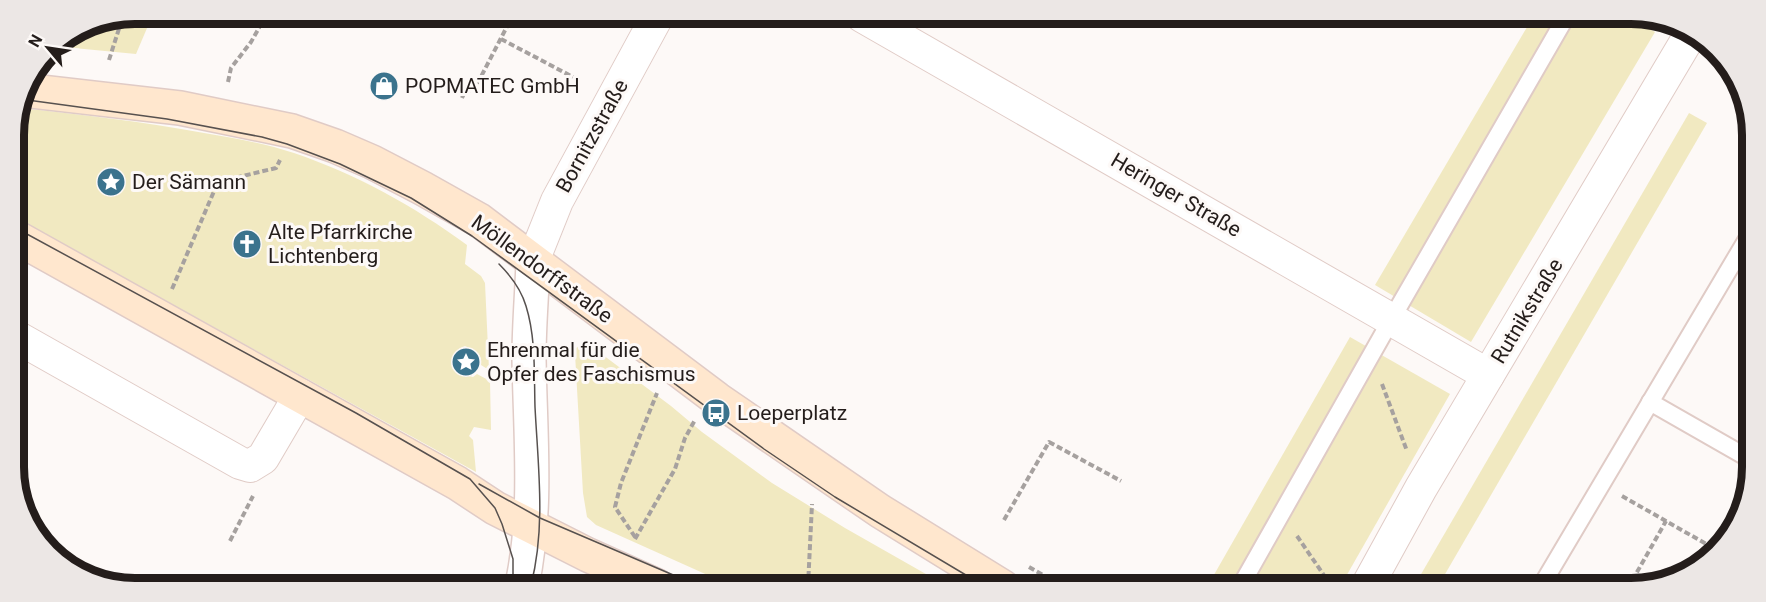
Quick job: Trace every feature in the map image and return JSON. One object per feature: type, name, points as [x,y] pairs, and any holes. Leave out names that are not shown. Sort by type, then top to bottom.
[{"type":"main road","name":"Möllendorffstraße","points":[[32,91],[180,108],[292,131],[335,146],[422,188],[479,220],[717,399],[880,512],[988,578]]},
{"type":"main road","points":[[24,242],[468,489],[495,508],[639,578]]},
{"type":"street","name":"Bornitzstraße","points":[[533,261],[557,201],[653,24]]},
{"type":"street","name":"Heringer Straße","points":[[878,24],[1488,375]]},
{"type":"street","name":"Rutnikstraße","points":[[1372,578],[1421,488],[1687,39]]},
{"type":"street","points":[[523,578],[531,526],[532,449],[529,354],[533,261]]},
{"type":"street","points":[[24,341],[240,463],[250,466],[263,458],[300,395]]},
{"type":"lane","points":[[1245,578],[1562,24]]},
{"type":"lane","points":[[1546,578],[1742,247]]},
{"type":"lane","points":[[1650,402],[1742,454]]},
{"type":"path","points":[[228,82],[231,68],[251,42],[259,24]]},
{"type":"path","points":[[462,98],[466,89],[473,92],[508,24]]},
{"type":"path","points":[[109,60],[120,25]]},
{"type":"path","points":[[501,39],[573,77]]},
{"type":"path","points":[[159,316],[218,182],[276,168],[292,131]]},
{"type":"path","points":[[1363,370],[1381,381],[1421,488]]},
{"type":"path","points":[[635,537],[615,507],[621,483],[658,391]]},
{"type":"path","points":[[632,543],[675,469],[685,438],[695,420]]},
{"type":"path","points":[[1004,520],[1049,442],[1121,481]]},
{"type":"path","points":[[1602,484],[1709,546]]},
{"type":"path","points":[[230,541],[254,494]]},
{"type":"path","points":[[808,578],[812,504]]},
{"type":"path","points":[[1281,513],[1326,578]]},
{"type":"path","points":[[1634,578],[1666,521]]},
{"type":"shaded area","points":[[149,24],[136,54],[78,48],[78,40],[92,32],[113,26]]},
{"type":"shaded area","points":[[1529,24],[1631,24],[1643,25],[1655,32],[1471,342],[1375,285]]},
{"type":"shaded area","points":[[27,109],[158,125],[283,149],[317,161],[384,192],[467,245],[465,264],[481,276],[485,283],[489,370],[481,365],[478,353],[465,346],[454,354],[452,368],[473,377],[477,374],[490,381],[491,430],[474,427],[469,436],[473,440],[476,472],[24,223],[24,128]]},
{"type":"shaded area","points":[[1689,113],[1707,123],[1443,578],[1419,578]]},
{"type":"shaded area","points":[[1350,337],[1450,394],[1345,578],[1212,578]]},
{"type":"shaded area","name":"Loeperplatz","points":[[586,344],[599,352],[772,483],[933,578],[714,578],[596,525],[587,517],[583,493],[576,348]]},
{"type":"tram line","points":[[30,100],[167,119],[262,137],[340,164],[411,198],[472,236],[764,449],[835,497],[971,578]]},
{"type":"tram line","points":[[24,232],[356,413],[470,479],[495,508],[502,524],[513,559],[513,578]]},
{"type":"tram line","points":[[499,264],[515,283],[524,300],[533,343],[540,519],[533,578]]},
{"type":"tram line","points":[[479,484],[540,518],[680,578]]},
{"type":"place","name":"POPMATEC GmbH","points":[[384,86]]},
{"type":"place","name":"Der Sämann","points":[[111,182]]},
{"type":"place","name":"Alte Pfarrkirche Lichtenberg","points":[[247,244]]},
{"type":"place","name":"Ehrenmal für die Opfer des Faschismus","points":[[466,362]]},
{"type":"place","name":"Loeperplatz","points":[[716,413]]}]
